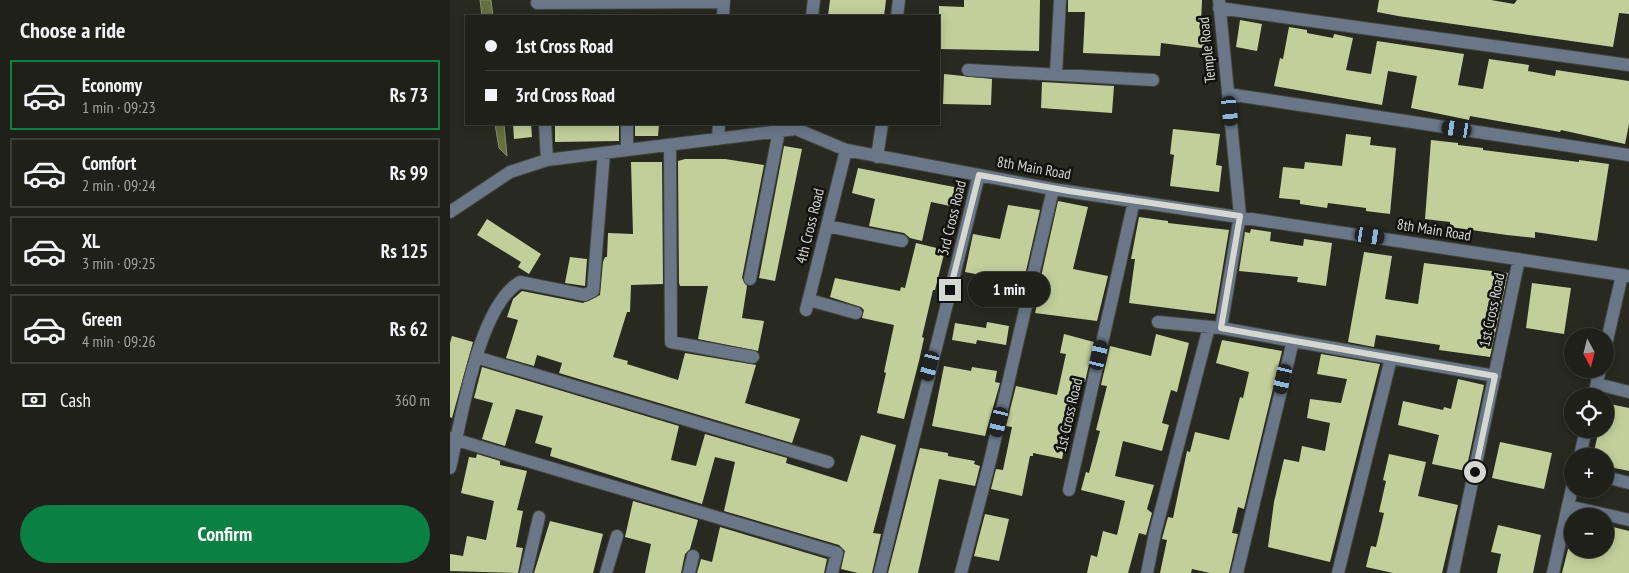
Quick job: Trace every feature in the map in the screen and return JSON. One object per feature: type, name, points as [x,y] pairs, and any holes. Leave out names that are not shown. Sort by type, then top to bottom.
[{"type":"street","points":[[812,15],[814,0]]},
{"type":"street","points":[[898,15],[900,0]]},
{"type":"street","points":[[1056,74],[1060,0]]},
{"type":"street","points":[[628,1],[628,15]]},
{"type":"street","points":[[537,7],[628,1],[724,1],[723,15]]},
{"type":"street","points":[[1219,4],[1629,65]]},
{"type":"street","name":"Temple Road","points":[[1147,573],[1155,533],[1215,328],[1240,216],[1219,4]]},
{"type":"street","points":[[968,70],[1153,80]]},
{"type":"street","points":[[1228,94],[1629,155]]},
{"type":"street","points":[[545,125],[547,160]]},
{"type":"street","points":[[627,125],[627,150]]},
{"type":"street","points":[[718,139],[719,125]]},
{"type":"street","points":[[877,157],[882,125]]},
{"type":"street","name":"8th Main Road","points":[[450,212],[510,172],[547,160],[779,132],[797,127],[846,150],[1053,189],[1626,276]]},
{"type":"street","points":[[750,279],[779,132]]},
{"type":"street","points":[[670,145],[671,342],[753,357]]},
{"type":"street","name":"4th Cross Road","points":[[846,150],[807,305],[856,313]]},
{"type":"street","points":[[450,468],[453,439],[476,357],[496,309],[512,287],[520,282],[585,295],[593,291],[604,153]]},
{"type":"street","name":"3rd Cross Road","points":[[880,573],[979,175]]},
{"type":"street","points":[[961,573],[990,461],[1053,189]]},
{"type":"street","name":"1st Cross Road","points":[[1069,490],[1134,201]]},
{"type":"street","points":[[827,226],[902,241]]},
{"type":"street","name":"1st Cross Road","points":[[1453,573],[1519,259]]},
{"type":"street","points":[[1611,328],[1626,276]]},
{"type":"street","points":[[1158,322],[1215,328],[1293,340],[1495,376]]},
{"type":"street","points":[[1236,573],[1293,340]]},
{"type":"street","points":[[476,357],[828,462]]},
{"type":"street","points":[[1338,573],[1391,358]]},
{"type":"street","points":[[1614,391],[1629,392]]},
{"type":"street","points":[[453,439],[838,553],[832,573]]},
{"type":"street","points":[[1614,479],[1629,483]]},
{"type":"street","points":[[1553,573],[1570,498]]},
{"type":"street","points":[[1568,506],[1629,520]]},
{"type":"street","points":[[526,573],[539,518]]},
{"type":"street","points":[[606,573],[618,536]]},
{"type":"street","points":[[689,573],[693,556]]},
{"type":"shaded area","points":[[480,0],[491,0],[493,15],[482,15]]},
{"type":"shaded area","points":[[495,125],[504,125],[507,156],[499,148]]},
{"type":"building","points":[[830,0],[886,0],[884,15],[828,15]]},
{"type":"building","points":[[964,0],[1040,0],[1039,51],[940,49],[939,6],[964,7]]},
{"type":"building","points":[[1068,0],[1202,0],[1201,23],[1212,24],[1209,49],[1161,43],[1160,56],[1083,53],[1085,12],[1068,12]]},
{"type":"building","points":[[1379,0],[1491,0],[1514,4],[1517,0],[1629,0],[1629,14],[1619,13],[1613,47],[1377,12]]},
{"type":"building","points":[[1240,20],[1262,24],[1257,51],[1236,47]]},
{"type":"building","points":[[1289,27],[1333,38],[1334,34],[1353,38],[1346,70],[1371,74],[1377,41],[1464,54],[1458,85],[1483,89],[1489,59],[1529,65],[1528,71],[1555,76],[1556,70],[1629,81],[1629,124],[1625,144],[1561,130],[1560,132],[1470,116],[1469,120],[1411,108],[1417,76],[1388,71],[1382,105],[1274,86],[1280,58],[1283,59]]},
{"type":"building","points":[[944,74],[992,79],[991,105],[943,104]]},
{"type":"building","points":[[1042,82],[1114,86],[1112,113],[1041,108]]},
{"type":"building","points":[[513,125],[531,125],[532,137],[514,139]]},
{"type":"building","points":[[555,125],[619,125],[619,141],[555,142]]},
{"type":"building","points":[[635,125],[659,125],[658,136],[635,136]]},
{"type":"building","points":[[1173,129],[1220,134],[1216,165],[1222,166],[1219,192],[1170,186],[1174,155],[1170,154]]},
{"type":"building","points":[[1346,134],[1371,137],[1370,145],[1396,148],[1390,214],[1366,211],[1366,208],[1328,203],[1327,208],[1300,204],[1300,200],[1279,198],[1283,167],[1304,169],[1305,162],[1342,166]]},
{"type":"building","points":[[1431,140],[1458,143],[1458,145],[1483,148],[1483,150],[1609,164],[1597,241],[1535,232],[1535,238],[1507,235],[1450,227],[1450,222],[1425,219]]},
{"type":"building","points":[[784,146],[802,149],[775,281],[759,278]]},
{"type":"building","points":[[685,159],[725,159],[764,165],[742,278],[747,286],[742,318],[764,321],[758,351],[698,339],[708,286],[680,286],[679,283],[678,161]]},
{"type":"building","points":[[631,162],[662,162],[663,284],[631,285],[630,312],[627,312],[613,357],[628,361],[627,364],[678,380],[685,353],[756,365],[745,403],[800,419],[792,443],[559,373],[562,363],[537,355],[534,366],[506,358],[518,320],[507,317],[513,299],[522,291],[583,303],[600,295],[603,262],[605,257],[607,257],[608,233],[633,234]]},
{"type":"building","points":[[858,168],[959,188],[955,207],[931,202],[922,241],[910,238],[904,233],[869,226],[875,199],[852,193]]},
{"type":"building","points":[[1058,201],[1088,207],[1073,269],[1108,276],[1097,321],[1035,313],[1038,300],[1036,299]]},
{"type":"building","points":[[1008,205],[1040,210],[1020,297],[989,292],[991,277],[965,272],[973,234],[1000,239]]},
{"type":"building","points":[[1139,217],[1168,221],[1168,223],[1229,230],[1215,314],[1129,303],[1135,259],[1131,259]]},
{"type":"building","points":[[487,219],[541,254],[529,274],[518,267],[521,262],[477,235]]},
{"type":"building","points":[[1251,229],[1271,232],[1270,241],[1303,246],[1304,239],[1332,243],[1326,286],[1297,282],[1298,277],[1239,271],[1245,232],[1250,233]]},
{"type":"building","points":[[916,243],[945,250],[935,290],[933,290],[922,337],[924,338],[919,361],[904,419],[877,413],[894,325],[862,318],[864,310],[861,307],[830,297],[835,278],[900,291],[901,287],[905,288]]},
{"type":"building","points":[[1364,252],[1392,256],[1385,299],[1418,304],[1424,263],[1508,273],[1490,357],[1439,350],[1440,345],[1376,335],[1374,347],[1348,342]]},
{"type":"building","points":[[570,257],[587,259],[585,286],[565,283]]},
{"type":"building","points":[[1532,283],[1571,288],[1564,334],[1526,328]]},
{"type":"building","points":[[987,322],[1009,326],[1006,345],[977,340],[976,344],[952,340],[955,323],[986,328]]},
{"type":"building","points":[[1064,334],[1094,342],[1085,382],[1082,381],[1073,421],[1070,420],[1062,459],[1033,453],[1033,456],[1030,456],[1022,496],[991,489],[996,469],[1003,470],[1012,427],[1006,426],[1016,386],[1057,395],[1066,354],[1060,353]]},
{"type":"building","points":[[1156,334],[1189,343],[1177,392],[1171,390],[1162,423],[1169,425],[1162,451],[1123,441],[1115,476],[1154,485],[1147,509],[1152,513],[1146,535],[1139,533],[1128,573],[1087,573],[1091,555],[1097,557],[1103,531],[1117,535],[1125,501],[1081,490],[1086,472],[1089,473],[1100,431],[1096,430],[1107,386],[1101,385],[1110,346],[1151,356]]},
{"type":"building","points":[[452,336],[473,342],[452,418],[450,417],[450,343]]},
{"type":"building","points":[[1222,340],[1282,351],[1244,509],[1238,507],[1232,533],[1238,534],[1229,573],[1210,573],[1192,569],[1191,573],[1160,573],[1167,540],[1162,539],[1168,517],[1173,518],[1187,451],[1190,452],[1195,432],[1229,440],[1240,397],[1243,398],[1249,372],[1216,363]]},
{"type":"building","points":[[1321,354],[1380,364],[1330,562],[1268,547],[1274,502],[1284,459],[1299,462],[1302,446],[1325,451],[1330,423],[1307,418],[1310,399],[1341,403],[1347,379],[1317,374]]},
{"type":"building","points":[[944,366],[971,371],[972,367],[997,371],[995,382],[1000,383],[985,436],[932,426]]},
{"type":"building","points":[[482,367],[679,426],[671,460],[696,466],[705,434],[787,458],[786,463],[847,482],[861,435],[896,445],[873,533],[881,534],[872,573],[858,573],[841,569],[845,551],[839,545],[724,511],[735,462],[715,457],[702,504],[550,456],[552,448],[535,443],[543,416],[516,409],[505,446],[482,439],[493,403],[474,398]]},
{"type":"building","points":[[1458,379],[1484,385],[1466,471],[1432,464],[1439,435],[1398,425],[1403,401],[1443,410],[1444,407],[1451,409]]},
{"type":"building","points":[[1614,405],[1629,408],[1629,471],[1614,468],[1614,448],[1595,448],[1597,438],[1614,438]]},
{"type":"building","points":[[1500,442],[1552,453],[1544,489],[1492,478]]},
{"type":"building","points":[[920,448],[948,453],[948,456],[975,461],[974,464],[980,466],[975,486],[939,479],[918,573],[888,573]]},
{"type":"building","points":[[477,454],[500,461],[500,465],[527,471],[517,510],[523,511],[516,547],[523,548],[518,573],[450,571],[450,554],[463,556],[467,536],[486,540],[494,501],[461,493],[469,457],[476,458]]},
{"type":"building","points":[[1389,454],[1426,462],[1418,496],[1458,505],[1442,573],[1393,573],[1366,567],[1371,546],[1376,547],[1384,513],[1379,512],[1386,481],[1383,480]]},
{"type":"building","points":[[633,501],[698,520],[690,549],[685,554],[681,573],[645,573],[651,544],[625,537]]},
{"type":"building","points":[[985,514],[1009,519],[999,561],[974,556]]},
{"type":"building","points":[[550,521],[603,534],[593,573],[534,573]]},
{"type":"building","points":[[1498,525],[1541,535],[1533,573],[1497,573],[1501,554],[1491,552]]},
{"type":"building","points":[[720,527],[827,559],[824,573],[697,573],[701,559],[712,562]]},
{"type":"building","points":[[1614,527],[1629,531],[1629,573],[1562,573],[1566,558],[1614,558]]},
{"type":"route","points":[[950,290],[979,175],[1069,191],[1240,216],[1221,328],[1495,376],[1475,472]]}]
